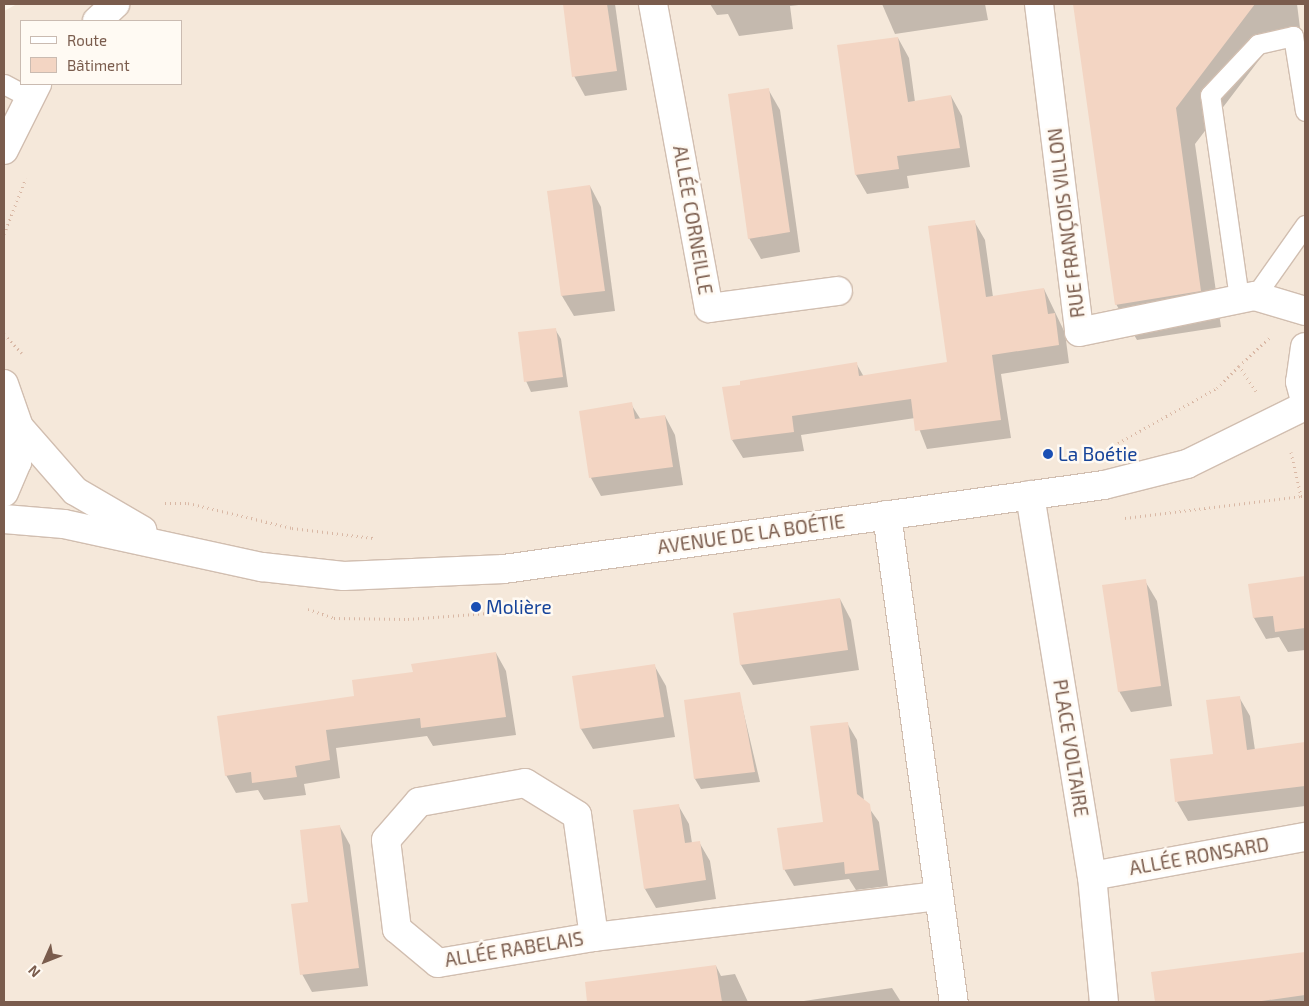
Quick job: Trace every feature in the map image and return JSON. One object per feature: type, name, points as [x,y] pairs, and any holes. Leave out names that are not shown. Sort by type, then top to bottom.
[{"type":"street","points":[[98,20],[115,4]]},
{"type":"street","name":"ALLÉE CORNEILLE","points":[[653,4],[709,308],[838,291]]},
{"type":"street","name":"RUE FRANÇOIS VILLON","points":[[1039,4],[1079,332],[1247,297],[1305,311]]},
{"type":"street","points":[[4,150],[23,88]]},
{"type":"street","points":[[1305,347],[1300,382],[1305,401]]},
{"type":"street","points":[[4,384],[19,427],[17,462],[4,492]]},
{"type":"street","name":"AVENUE DE LA BOÉTIE","points":[[4,519],[64,524],[262,566],[344,576],[494,570],[1104,485],[1186,464],[1305,406]]},
{"type":"street","name":"AVENUE DE LA BOÉTIE","points":[[19,427],[75,491],[125,523],[182,548]]},
{"type":"street","name":"PLACE VOLTAIRE","points":[[1030,495],[1092,876],[1104,1002]]},
{"type":"street","points":[[886,514],[937,896],[954,1002]]},
{"type":"street","name":"ALLÉE RABELAIS","points":[[594,937],[577,815],[524,783],[419,802],[386,840],[397,929],[438,963],[594,937],[937,896]]},
{"type":"street","name":"ALLÉE RONSARD","points":[[1092,876],[1305,836]]},
{"type":"lane","points":[[1247,297],[1210,95],[1258,44],[1293,36],[1305,111]]},
{"type":"lane","points":[[1247,297],[1305,225]]},
{"type":"path","points":[[1112,446],[1217,388],[1239,366]]},
{"type":"path","points":[[155,503],[188,503],[292,528],[352,532],[382,541]]},
{"type":"shaded area","points":[[17,4],[1305,4],[1305,1002],[4,1002],[4,11]]},
{"type":"building","points":[[563,4],[607,4],[617,71],[572,77]]},
{"type":"building","points":[[1073,4],[1255,4],[1176,108],[1201,291],[1115,305]]},
{"type":"building","points":[[898,37],[908,102],[951,95],[960,148],[897,156],[899,169],[855,175],[837,45]]},
{"type":"building","points":[[769,88],[790,232],[748,239],[728,94]]},
{"type":"building","points":[[590,185],[605,291],[561,296],[547,191]]},
{"type":"building","points":[[975,220],[986,297],[1044,288],[1048,314],[1055,313],[1059,345],[992,355],[1001,420],[915,431],[911,399],[792,416],[794,432],[731,440],[722,387],[740,385],[740,381],[857,362],[859,376],[947,362],[928,226]]},
{"type":"building","points":[[556,328],[563,377],[524,382],[518,332]]},
{"type":"building","points":[[632,402],[635,419],[665,415],[673,467],[589,478],[579,411]]},
{"type":"building","points":[[1305,576],[1305,628],[1275,632],[1273,616],[1253,618],[1248,584]]},
{"type":"building","points":[[1146,579],[1161,686],[1118,692],[1102,585]]},
{"type":"building","points":[[840,598],[848,650],[740,665],[733,613]]},
{"type":"building","points":[[496,652],[506,717],[421,728],[420,718],[326,730],[330,760],[295,766],[297,777],[252,783],[251,772],[225,776],[217,716],[354,696],[352,680],[413,672],[411,664]]},
{"type":"building","points":[[655,664],[664,717],[580,729],[572,676]]},
{"type":"building","points":[[740,692],[755,772],[694,779],[684,700]]},
{"type":"building","points":[[1240,696],[1247,750],[1305,742],[1305,786],[1175,802],[1170,759],[1213,754],[1206,700]]},
{"type":"building","points":[[848,722],[857,794],[870,804],[879,870],[845,874],[844,862],[783,870],[777,828],[823,822],[810,726]]},
{"type":"building","points":[[679,804],[685,843],[700,841],[706,880],[644,889],[633,810]]},
{"type":"building","points":[[340,825],[359,968],[300,975],[291,904],[308,902],[300,830]]},
{"type":"building","points":[[1305,952],[1305,995],[1255,1002],[1155,1002],[1151,972]]},
{"type":"building","points":[[716,965],[722,1002],[587,1002],[585,982]]},
{"type":"place","name":"La Boétie","points":[[1048,454]]},
{"type":"place","name":"Molière","points":[[476,607]]}]
